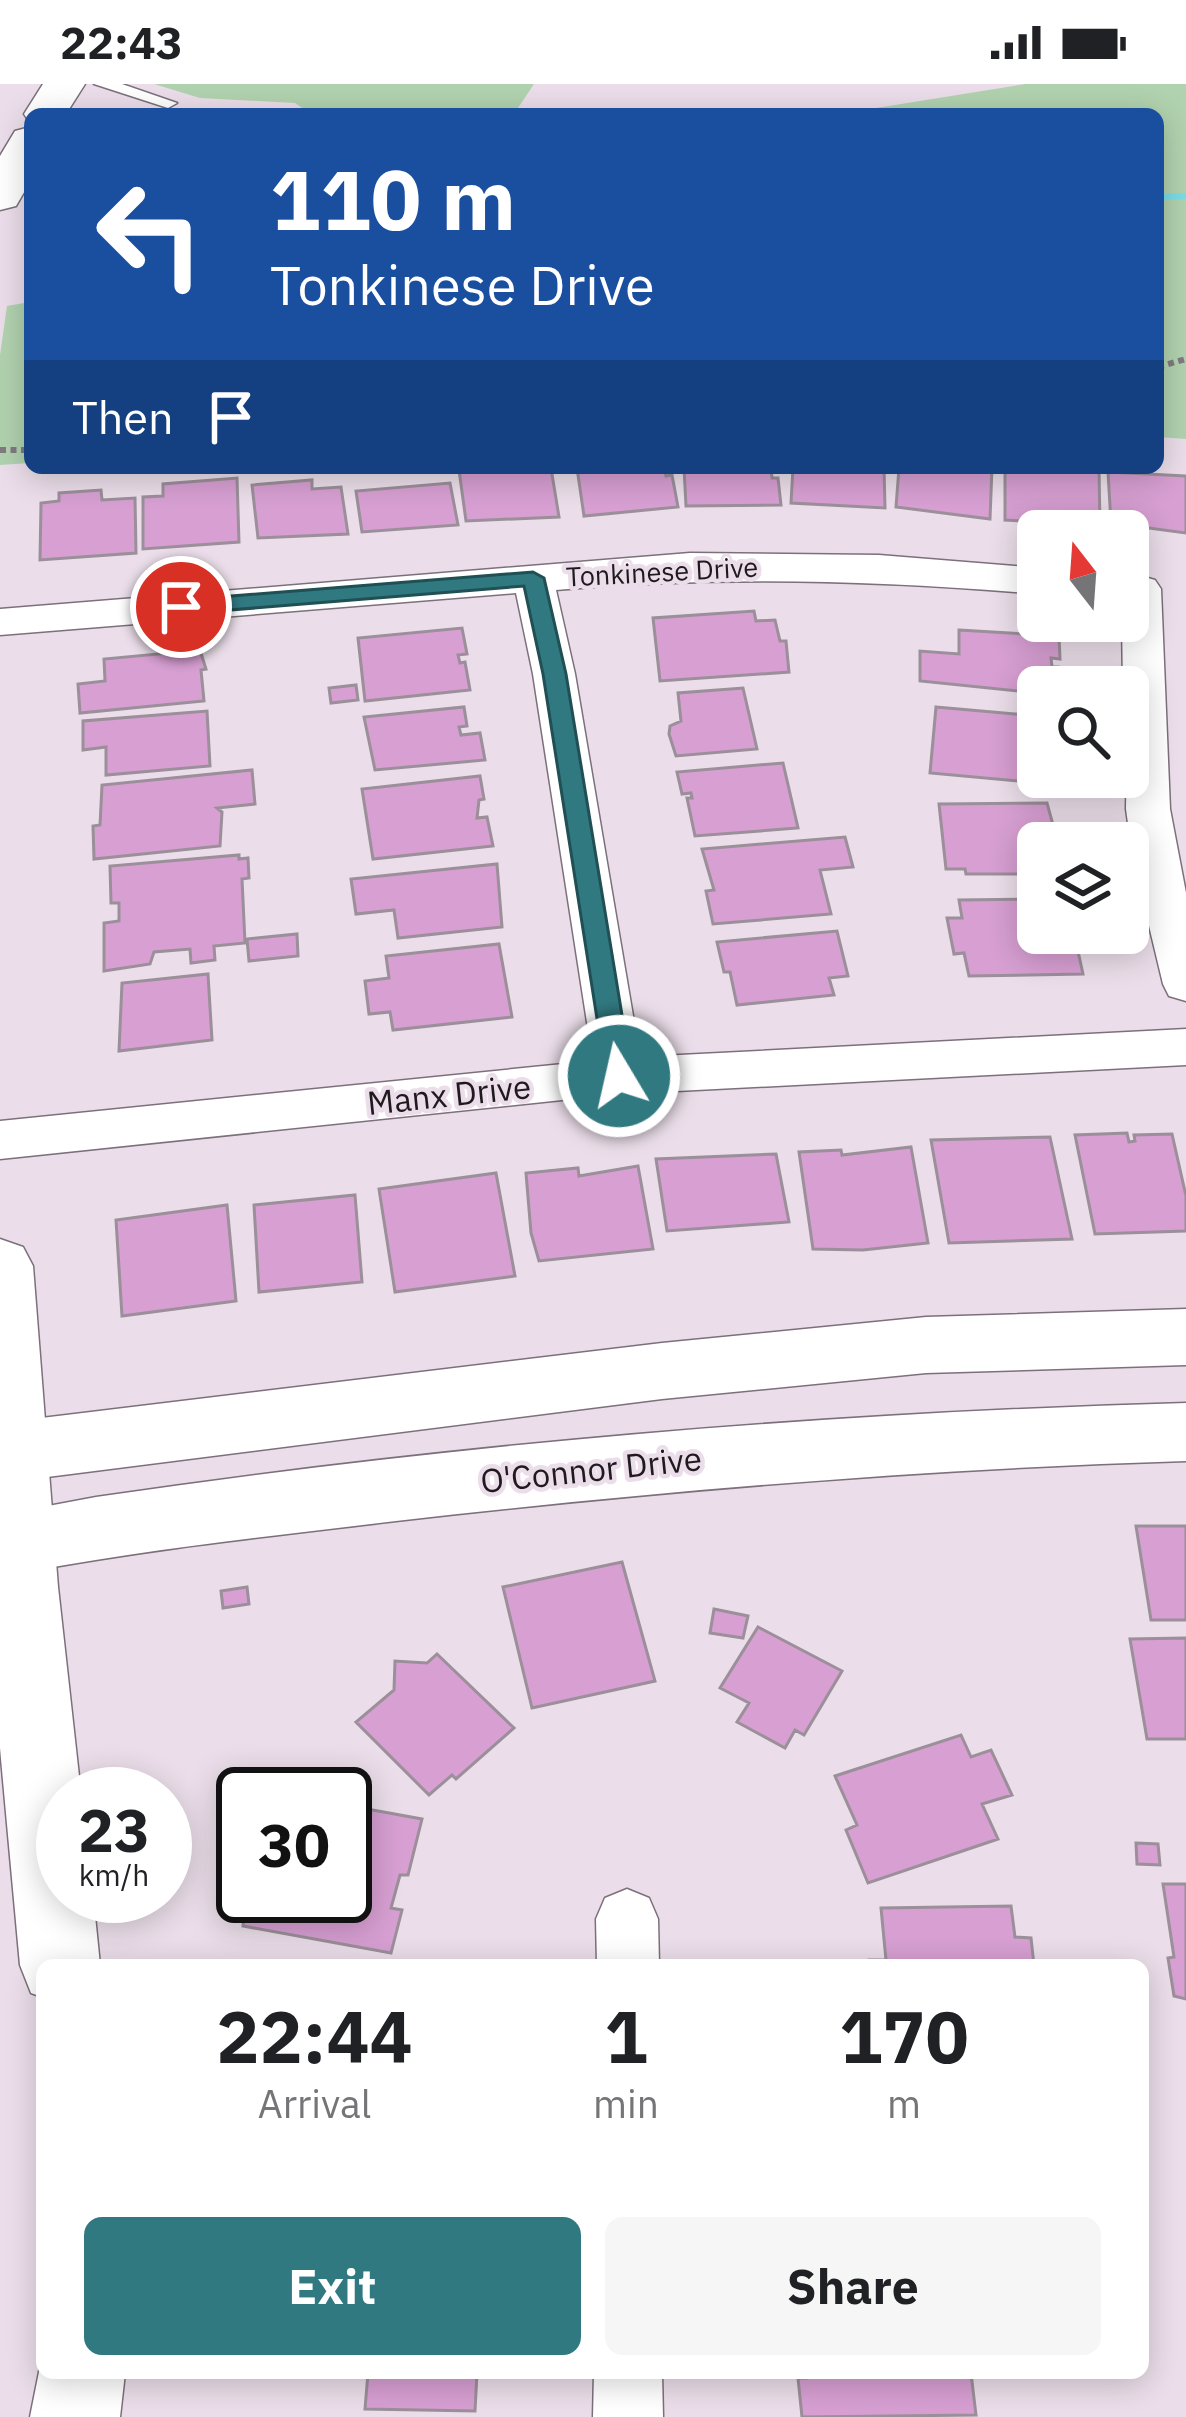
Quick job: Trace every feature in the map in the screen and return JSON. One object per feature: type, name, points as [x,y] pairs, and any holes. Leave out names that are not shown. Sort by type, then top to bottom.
[{"type":"main road","points":[[0,197],[24,151]]},
{"type":"main road","points":[[0,1266],[10,1544],[59,1959]]},
{"type":"main road","points":[[8,1452],[662,1370],[926,1345],[1186,1337]]},
{"type":"main road","name":"O'Connor Drive","points":[[10,1544],[636,1462],[993,1436],[1186,1432]]},
{"type":"main road","points":[[75,2417],[79,2379]]},
{"type":"street","name":"Tonkinese Drive","points":[[0,622],[690,566],[785,565],[1017,579]]},
{"type":"street","points":[[533,578],[554,674],[619,1076]]},
{"type":"street","points":[[1149,589],[1186,592]]},
{"type":"street","points":[[1137,642],[1155,859],[1186,984]]},
{"type":"street","name":"Manx Drive","points":[[0,1140],[619,1076],[1186,1047]]},
{"type":"street","points":[[628,2379],[628,2417]]},
{"type":"lane","points":[[103,84],[168,103]]},
{"type":"green space","points":[[154,84],[534,84],[518,108],[302,108],[295,103],[200,98]]},
{"type":"green space","points":[[1025,84],[1186,84],[1186,439],[1164,437],[1164,108],[876,108]]},
{"type":"green space","points":[[24,303],[24,463],[0,465],[0,355],[7,306]]},
{"type":"building","points":[[460,474],[552,474],[559,517],[466,521]]},
{"type":"building","points":[[578,474],[672,475],[678,507],[584,516]]},
{"type":"building","points":[[684,474],[772,474],[778,478],[781,505],[686,506]]},
{"type":"building","points":[[793,474],[884,474],[885,508],[791,503]]},
{"type":"building","points":[[899,474],[992,474],[990,519],[896,507]]},
{"type":"building","points":[[1005,474],[1099,474],[1100,510],[1017,510],[1017,521],[1005,520]]},
{"type":"building","points":[[1108,474],[1186,476],[1186,533],[1149,528],[1149,510],[1110,510]]},
{"type":"building","points":[[237,478],[239,542],[143,549],[143,497],[163,496],[163,484]]},
{"type":"building","points":[[312,480],[312,489],[341,487],[348,534],[258,538],[252,485]]},
{"type":"building","points":[[450,483],[458,525],[362,532],[356,491]]},
{"type":"building","points":[[101,490],[102,500],[135,498],[136,553],[40,560],[41,503],[59,501],[59,493]]},
{"type":"building","points":[[754,611],[756,621],[775,620],[780,641],[786,641],[789,672],[660,681],[653,618]]},
{"type":"building","points":[[462,628],[467,654],[458,655],[460,663],[465,662],[470,690],[365,701],[358,638]]},
{"type":"building","points":[[959,630],[1017,633],[1017,642],[1059,642],[1060,659],[1051,658],[1052,666],[1017,666],[1017,691],[920,681],[920,651],[959,654]]},
{"type":"building","points":[[200,650],[206,669],[201,670],[204,701],[80,713],[78,684],[105,681],[104,659]]},
{"type":"building","points":[[356,685],[358,700],[331,703],[329,688]]},
{"type":"building","points":[[743,688],[757,749],[676,756],[669,734],[670,726],[681,721],[678,693]]},
{"type":"building","points":[[464,707],[467,726],[459,727],[461,735],[480,733],[485,760],[375,770],[364,717]]},
{"type":"building","points":[[936,707],[1017,714],[1017,781],[930,773]]},
{"type":"building","points":[[207,711],[210,766],[106,775],[106,747],[83,750],[83,721]]},
{"type":"building","points":[[783,763],[798,828],[695,836],[687,798],[692,798],[691,793],[682,794],[677,772]]},
{"type":"building","points":[[252,770],[255,804],[217,808],[222,812],[220,846],[94,859],[93,826],[100,825],[102,785]]},
{"type":"building","points":[[480,776],[484,799],[479,800],[477,818],[487,817],[493,846],[373,859],[362,789]]},
{"type":"building","points":[[1047,803],[1052,822],[1017,822],[1017,874],[966,874],[965,869],[946,869],[939,804]]},
{"type":"building","points":[[845,837],[853,867],[820,870],[831,914],[713,924],[706,891],[714,890],[702,849]]},
{"type":"building","points":[[239,855],[239,859],[248,858],[249,878],[242,879],[245,943],[214,946],[215,960],[191,963],[190,949],[154,952],[150,964],[104,971],[104,923],[119,921],[119,903],[111,903],[110,866]]},
{"type":"building","points":[[497,864],[502,927],[398,938],[394,910],[356,914],[351,879]]},
{"type":"building","points":[[1017,899],[1017,954],[1079,954],[1083,974],[969,976],[964,953],[954,954],[947,918],[962,918],[959,900]]},
{"type":"building","points":[[837,931],[848,976],[829,978],[834,995],[737,1005],[717,942]]},
{"type":"building","points":[[297,934],[298,956],[249,961],[247,939]]},
{"type":"building","points":[[499,944],[512,1017],[393,1030],[390,1012],[369,1014],[365,981],[389,978],[386,956]]},
{"type":"building","points":[[208,974],[212,1040],[119,1051],[122,983]]},
{"type":"building","points":[[1127,1133],[1129,1142],[1135,1141],[1134,1135],[1172,1134],[1186,1196],[1186,1231],[1095,1234],[1075,1135]]},
{"type":"building","points":[[1050,1137],[1072,1239],[949,1243],[931,1140]]},
{"type":"building","points":[[911,1147],[928,1243],[863,1250],[813,1249],[799,1152],[841,1150],[842,1155]]},
{"type":"building","points":[[776,1154],[789,1222],[667,1231],[656,1159]]},
{"type":"building","points":[[638,1166],[653,1249],[539,1261],[531,1233],[526,1173],[578,1168],[579,1176]]},
{"type":"building","points":[[496,1173],[515,1276],[395,1292],[379,1189]]},
{"type":"building","points":[[355,1195],[362,1282],[259,1292],[254,1205]]},
{"type":"building","points":[[227,1205],[236,1301],[122,1316],[116,1220]]},
{"type":"building","points":[[1136,1526],[1186,1526],[1186,1620],[1151,1620]]},
{"type":"building","points":[[622,1562],[655,1681],[532,1708],[503,1587]]},
{"type":"building","points":[[247,1587],[249,1604],[223,1608],[221,1591]]},
{"type":"building","points":[[714,1609],[748,1616],[743,1638],[710,1633]]},
{"type":"building","points":[[758,1627],[842,1671],[804,1735],[795,1730],[785,1748],[737,1722],[749,1703],[720,1688]]},
{"type":"building","points":[[1186,1638],[1186,1739],[1147,1739],[1130,1639]]},
{"type":"building","points":[[437,1654],[514,1728],[456,1779],[452,1775],[429,1795],[356,1722],[394,1690],[395,1661],[427,1663]]},
{"type":"building","points":[[961,1735],[971,1757],[991,1750],[1012,1795],[982,1804],[998,1839],[868,1883],[846,1830],[857,1825],[835,1776]]},
{"type":"building","points":[[372,1810],[422,1819],[408,1875],[400,1875],[391,1908],[402,1910],[391,1953],[243,1926],[372,1923]]},
{"type":"building","points":[[1136,1843],[1158,1844],[1160,1865],[1137,1864]]},
{"type":"building","points":[[1163,1884],[1186,1884],[1186,1999],[1174,1996],[1168,1958],[1174,1957]]},
{"type":"building","points":[[1011,1906],[1015,1937],[1031,1938],[1033,1959],[886,1959],[881,1908]]},
{"type":"building","points":[[368,2379],[477,2379],[475,2411],[365,2409]]},
{"type":"building","points":[[798,2379],[972,2379],[976,2415],[802,2417]]},
{"type":"waterway","points":[[1164,197],[1186,196]]},
{"type":"route","points":[[181,607],[533,578],[554,674],[619,1076]]}]
